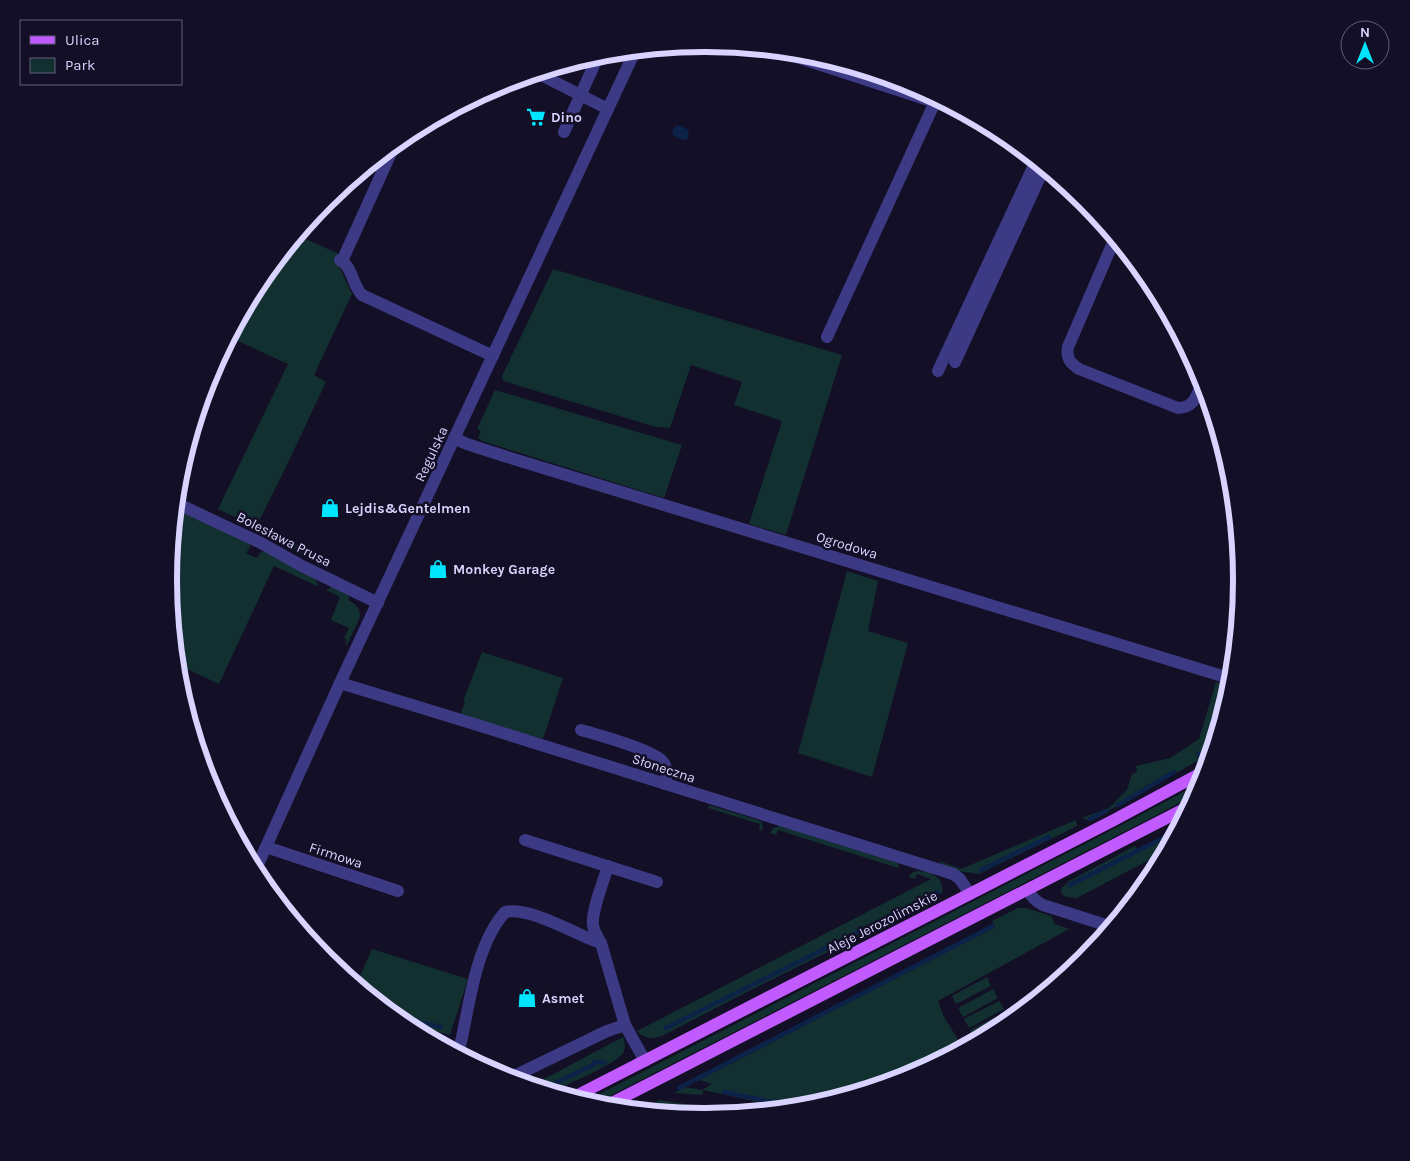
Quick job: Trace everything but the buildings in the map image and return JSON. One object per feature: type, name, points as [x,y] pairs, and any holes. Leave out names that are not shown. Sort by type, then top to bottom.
[{"type":"main road","name":"Aleje Jerozolimskie","points":[[581,1094],[1130,812],[1195,776]]},
{"type":"main road","points":[[617,1101],[1180,811]]},
{"type":"street","name":"Regulska","points":[[259,862],[340,683],[632,58]]},
{"type":"street","points":[[564,132],[594,65]]},
{"type":"street","points":[[546,77],[608,108]]},
{"type":"street","points":[[827,337],[934,105]]},
{"type":"street","points":[[389,158],[341,261],[347,265],[362,294],[492,356]]},
{"type":"street","points":[[938,371],[1033,168]]},
{"type":"street","points":[[955,362],[1041,174]]},
{"type":"street","points":[[1112,245],[1068,347],[1067,354],[1069,360],[1079,369],[1178,408],[1185,408],[1190,405],[1198,392]]},
{"type":"street","name":"Ogrodowa","points":[[454,438],[504,456],[1224,677]]},
{"type":"street","name":"Bolesława Prusa","points":[[183,506],[261,543],[302,566],[378,603]]},
{"type":"street","name":"Słoneczna","points":[[340,683],[953,874],[960,879],[970,894]]},
{"type":"street","points":[[581,730],[653,754],[664,763],[667,771],[665,784]]},
{"type":"street","points":[[525,840],[657,882]]},
{"type":"street","name":"Firmowa","points":[[266,847],[398,891]]},
{"type":"street","points":[[608,866],[592,923],[601,943],[625,1025],[645,1061]]},
{"type":"street","points":[[1028,890],[1033,898],[1043,905],[1105,925]]},
{"type":"street","points":[[461,1042],[478,965],[489,936],[505,912],[512,911],[543,919],[601,943]]},
{"type":"street","points":[[519,1074],[607,1031],[625,1025]]},
{"type":"green space","points":[[303,238],[339,254],[340,268],[352,294],[314,375],[326,382],[256,527],[218,509],[288,364],[235,340],[266,287]]},
{"type":"green space","points":[[553,269],[842,355],[786,535],[749,524],[782,421],[734,405],[742,382],[691,365],[670,428],[656,427],[503,381],[502,376]]},
{"type":"green space","points":[[495,390],[682,445],[664,498],[482,441],[478,438],[481,431],[477,429]]},
{"type":"green space","points":[[182,512],[249,543],[250,547],[246,553],[257,558],[264,551],[316,580],[318,585],[274,566],[219,684],[185,668],[178,615],[177,580]]},
{"type":"green space","points":[[272,534],[305,549],[302,554],[270,536]]},
{"type":"green space","points":[[847,571],[878,581],[868,631],[908,643],[872,777],[798,753]]},
{"type":"green space","points":[[332,587],[350,596],[348,600],[359,611],[360,617],[347,645],[345,644],[347,640],[344,638],[349,628],[331,620],[340,597],[326,590]]},
{"type":"green space","points":[[482,652],[563,678],[543,739],[460,715],[465,702],[463,701]]},
{"type":"green space","points":[[1216,682],[1223,684],[1202,759],[1090,821],[1082,818],[1109,808],[1127,790],[1132,774],[1137,772],[1136,766],[1170,758],[1199,739]]},
{"type":"green space","points":[[1191,788],[1186,799],[1155,816],[605,1098],[595,1096]]},
{"type":"green space","points":[[709,805],[761,821],[762,831],[759,829],[760,824],[708,808]]},
{"type":"green space","points":[[1076,820],[1077,826],[979,874],[958,871],[941,865],[939,861],[961,869]]},
{"type":"green space","points":[[780,826],[898,863],[898,868],[778,830],[776,835],[770,833],[773,828]]},
{"type":"green space","points":[[1166,838],[1155,857],[1077,898],[1066,897],[1062,894],[1061,889],[1069,881],[1135,846],[1137,849],[1070,883],[1072,886]]},
{"type":"green space","points":[[919,871],[933,874],[941,883],[942,893],[664,1035],[650,1038],[643,1036],[637,1031],[931,879],[917,874],[915,879],[908,877],[913,872]]},
{"type":"green space","points":[[1018,908],[1026,908],[1051,916],[1055,924],[1069,929],[938,1001],[943,1015],[960,1043],[907,1068],[842,1091],[774,1104],[703,1090],[703,1095],[674,1093],[685,1087],[702,1090],[712,1084],[699,1080],[995,927],[992,921]]},
{"type":"green space","points":[[372,949],[468,979],[450,1035],[426,1029],[359,979]]},
{"type":"green space","points":[[987,977],[991,986],[956,1004],[952,996]]},
{"type":"green space","points":[[993,989],[998,998],[963,1017],[958,1008]]},
{"type":"green space","points":[[999,1001],[1004,1009],[969,1028],[964,1019]]},
{"type":"green space","points":[[1005,1012],[1006,1014],[973,1035],[970,1030]]},
{"type":"green space","points":[[623,1037],[625,1049],[619,1058],[611,1063],[560,1088],[539,1081]]},
{"type":"green space","points":[[659,1100],[711,1108],[670,1107],[650,1105]]},
{"type":"water","points":[[677,125],[688,130],[687,139],[683,140],[673,135],[672,130]]},
{"type":"waterway","points":[[1198,754],[1204,753]]},
{"type":"waterway","points":[[1118,805],[1174,772]]},
{"type":"waterway","points":[[1090,819],[1106,811]]},
{"type":"waterway","points":[[1070,885],[1167,836]]},
{"type":"waterway","points":[[981,870],[1049,837]]},
{"type":"waterway","points":[[666,1028],[938,892]]},
{"type":"waterway","points":[[679,1088],[993,926]]},
{"type":"waterway","points":[[414,1021],[441,1027]]},
{"type":"waterway","points":[[594,1062],[605,1063]]},
{"type":"waterway","points":[[551,1085],[593,1065],[595,1062]]},
{"type":"waterway","points":[[724,1092],[779,1103]]},
{"type":"tunnel","points":[[460,1048],[461,1042]]},
{"type":"place","name":"Dino","points":[[536,117]]},
{"type":"place","name":"Lejdis&Gentelmen","points":[[330,508]]},
{"type":"place","name":"Monkey Garage","points":[[438,569]]},
{"type":"place","name":"Asmet","points":[[527,998]]}]
